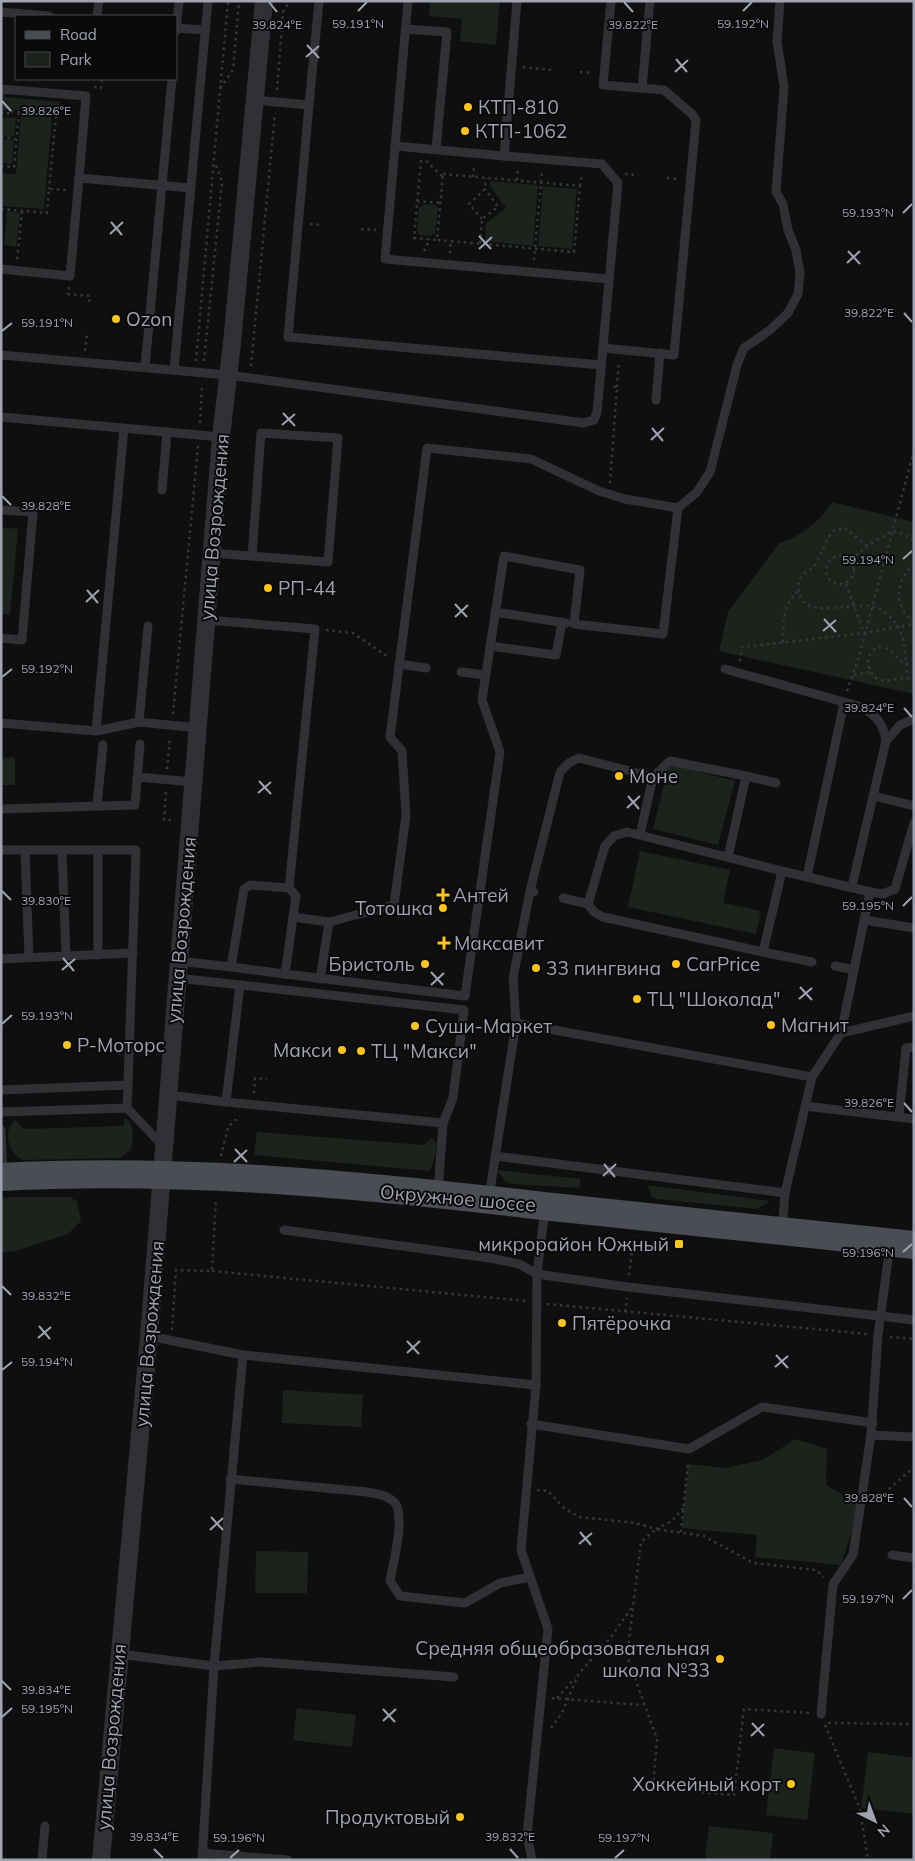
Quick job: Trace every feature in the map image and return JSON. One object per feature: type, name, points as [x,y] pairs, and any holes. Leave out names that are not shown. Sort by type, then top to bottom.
[{"type":"main road","name":"Окружное шоссе","points":[[2,1177],[164,1160],[438,1195],[902,1244]]},
{"type":"street","name":"улица Возрождения","points":[[101,1860],[118,1654],[164,1160],[221,437],[264,1]]},
{"type":"lane","points":[[97,15],[99,1]]},
{"type":"lane","points":[[178,15],[179,1]]},
{"type":"lane","points":[[174,370],[208,1]]},
{"type":"lane","points":[[319,1],[288,337],[601,365]]},
{"type":"lane","points":[[408,1],[385,259],[609,279]]},
{"type":"lane","points":[[504,156],[518,1]]},
{"type":"lane","points":[[603,348],[674,355],[696,120],[692,114],[664,90],[603,85],[611,1]]},
{"type":"lane","points":[[642,88],[650,1]]},
{"type":"lane","points":[[495,612],[574,624],[663,634],[678,508],[697,492],[710,472],[737,366],[744,348],[770,330],[788,313],[798,294],[800,273],[796,250],[788,230],[783,204],[776,192],[784,87],[777,41],[780,1]]},
{"type":"lane","points":[[1,12],[37,15]]},
{"type":"lane","points":[[178,29],[205,30]]},
{"type":"lane","points":[[406,29],[447,32],[436,149]]},
{"type":"lane","points":[[145,368],[172,80]]},
{"type":"lane","points":[[1,89],[86,96],[70,276],[1,269]]},
{"type":"lane","points":[[254,100],[309,104]]},
{"type":"lane","points":[[1,355],[228,375],[584,423],[594,420],[597,412],[618,183],[602,164],[395,146]]},
{"type":"lane","points":[[79,178],[191,188]]},
{"type":"lane","points":[[656,400],[660,353]]},
{"type":"lane","points":[[1,417],[221,437]]},
{"type":"lane","points":[[96,731],[124,428]]},
{"type":"lane","points":[[162,490],[168,432]]},
{"type":"lane","points":[[212,553],[328,562],[338,438],[261,432],[252,556]]},
{"type":"lane","points":[[294,918],[329,922],[394,905],[406,815],[402,751],[390,737],[427,448],[531,459],[609,494],[678,508]]},
{"type":"lane","points":[[1,510],[33,512],[22,640],[1,638]]},
{"type":"lane","points":[[178,969],[231,967],[320,980],[465,996],[500,752],[482,700],[504,556],[580,570],[574,624]]},
{"type":"lane","points":[[207,620],[314,628],[289,888]]},
{"type":"lane","points":[[490,646],[556,655],[562,622]]},
{"type":"lane","points":[[139,722],[148,626]]},
{"type":"lane","points":[[399,664],[426,668]]},
{"type":"lane","points":[[725,669],[862,707],[877,717],[884,728],[886,741],[852,886]]},
{"type":"lane","points":[[461,672],[486,675]]},
{"type":"lane","points":[[807,877],[844,702]]},
{"type":"lane","points":[[886,741],[900,725],[914,719]]},
{"type":"lane","points":[[1,723],[96,731],[139,722],[198,728]]},
{"type":"lane","points":[[1,809],[135,805],[140,744]]},
{"type":"lane","points":[[98,806],[103,745]]},
{"type":"lane","points":[[489,1199],[516,1023],[513,978],[560,772],[569,763],[579,758],[653,776]]},
{"type":"lane","points":[[640,834],[653,776],[670,761],[776,783]]},
{"type":"lane","points":[[728,857],[746,776]]},
{"type":"lane","points":[[137,777],[194,782]]},
{"type":"lane","points":[[874,796],[914,806]]},
{"type":"lane","points":[[588,904],[605,846],[614,836],[627,832],[883,894],[895,889],[914,823]]},
{"type":"lane","points":[[1,850],[136,850],[127,1108],[164,1160]]},
{"type":"lane","points":[[62,850],[66,956]]},
{"type":"lane","points":[[98,850],[98,955]]},
{"type":"lane","points":[[25,851],[29,958]]},
{"type":"lane","points":[[763,952],[782,871]]},
{"type":"lane","points":[[231,967],[244,889],[250,885],[289,888],[296,896],[284,974]]},
{"type":"lane","points":[[782,1232],[785,1193],[812,1077],[841,1032],[870,892]]},
{"type":"lane","points":[[563,898],[588,904],[594,912],[602,917],[812,962]]},
{"type":"lane","points":[[864,920],[914,928]]},
{"type":"lane","points":[[320,980],[329,922]]},
{"type":"lane","points":[[1,959],[133,953]]},
{"type":"lane","points":[[835,966],[854,970]]},
{"type":"lane","points":[[178,969],[240,985],[464,1010],[453,1098],[443,1123],[438,1195]]},
{"type":"lane","points":[[226,1102],[240,985]]},
{"type":"lane","points":[[841,1032],[914,1016]]},
{"type":"lane","points":[[516,1023],[812,1077]]},
{"type":"lane","points":[[898,1116],[906,1048],[914,1047]]},
{"type":"lane","points":[[1,1090],[128,1085]]},
{"type":"lane","points":[[168,1095],[443,1123]]},
{"type":"lane","points":[[805,1106],[914,1119]]},
{"type":"lane","points":[[1,1112],[127,1108]]},
{"type":"lane","points":[[1,1130],[2,1177]]},
{"type":"lane","points":[[495,1156],[785,1193]]},
{"type":"lane","points":[[532,1860],[527,1835],[548,1629],[521,1550],[536,1385],[536,1274],[545,1206]]},
{"type":"lane","points":[[284,1230],[490,1258],[519,1264],[536,1274],[628,1288],[914,1320]]},
{"type":"lane","points":[[821,1714],[833,1584],[853,1555],[872,1435],[880,1316],[902,1244]]},
{"type":"lane","points":[[149,1336],[243,1355],[536,1385]]},
{"type":"lane","points":[[243,1355],[214,1666],[202,1857],[288,1860]]},
{"type":"lane","points":[[531,1424],[689,1449],[762,1406],[873,1423]]},
{"type":"lane","points":[[872,1435],[914,1437]]},
{"type":"lane","points":[[230,1479],[385,1495],[395,1502],[400,1512],[390,1582],[400,1596],[465,1603],[500,1583],[530,1577]]},
{"type":"lane","points":[[892,1555],[914,1558]]},
{"type":"lane","points":[[118,1654],[214,1666],[260,1662],[454,1677]]},
{"type":"lane","points":[[42,1860],[45,1826]]},
{"type":"path","points":[[191,822],[164,820],[166,779],[199,435],[199,372],[219,89],[228,1]]},
{"type":"path","points":[[219,89],[233,70],[238,1]]},
{"type":"path","points":[[250,378],[283,12],[290,1]]},
{"type":"path","points":[[512,66],[551,70]]},
{"type":"path","points":[[87,87],[101,88],[102,80]]},
{"type":"path","points":[[1,166],[14,167],[18,112]]},
{"type":"path","points":[[1,113],[18,112],[56,116],[46,213],[1,209]]},
{"type":"path","points":[[1,137],[16,138]]},
{"type":"path","points":[[432,160],[421,159],[414,238],[574,252],[580,186],[443,174],[437,240]]},
{"type":"path","points":[[533,272],[544,159]]},
{"type":"path","points":[[199,372],[222,182],[214,162]]},
{"type":"path","points":[[466,163],[474,164],[473,177]]},
{"type":"path","points":[[482,219],[498,207],[485,189],[486,178]]},
{"type":"path","points":[[49,189],[77,191]]},
{"type":"path","points":[[480,244],[482,219],[468,204],[485,189]]},
{"type":"path","points":[[417,201],[440,203]]},
{"type":"path","points":[[16,271],[22,210]]},
{"type":"path","points":[[68,294],[90,296],[90,304]]},
{"type":"path","points":[[84,362],[87,335]]},
{"type":"path","points":[[609,494],[620,350]]},
{"type":"path","points":[[599,386],[617,387]]},
{"type":"path","points":[[844,702],[859,657],[914,450]]},
{"type":"path","points":[[867,546],[845,528],[837,528],[830,534],[815,566],[801,578],[798,591],[801,600],[808,606],[819,609],[872,606],[886,613],[898,628],[905,641],[908,678]]},
{"type":"path","points":[[850,560],[867,546],[892,531],[904,534],[914,541]]},
{"type":"path","points":[[840,556],[850,560],[854,566],[853,576],[846,584],[836,584],[830,581],[826,568],[834,558],[840,556]]},
{"type":"path","points":[[738,673],[742,646],[864,633],[898,628],[914,623],[904,611],[898,594],[903,575],[914,564]]},
{"type":"path","points":[[846,584],[852,606],[864,633]]},
{"type":"path","points":[[914,589],[914,595]]},
{"type":"path","points":[[783,642],[783,617],[790,599],[798,591]]},
{"type":"path","points":[[314,628],[353,633],[399,664]]},
{"type":"path","points":[[906,664],[884,648],[877,648],[868,659],[870,672],[880,680],[908,678],[914,681]]},
{"type":"path","points":[[859,657],[868,659]]},
{"type":"path","points":[[906,664],[914,660]]},
{"type":"path","points":[[854,675],[870,672]]},
{"type":"path","points":[[212,1271],[216,1196]]},
{"type":"path","points":[[625,1312],[637,1215]]},
{"type":"path","points":[[173,1341],[171,1323],[176,1270],[212,1271],[914,1339]]},
{"type":"path","points":[[681,1533],[689,1449]]},
{"type":"path","points":[[859,1516],[914,1467]]},
{"type":"path","points":[[526,1489],[548,1491],[564,1508],[579,1517],[636,1523],[656,1529],[704,1536],[752,1562],[816,1570],[833,1584]]},
{"type":"path","points":[[684,1507],[672,1521],[656,1529],[641,1542],[627,1656],[643,1705],[657,1739],[653,1788],[734,1795],[744,1709],[821,1714]]},
{"type":"path","points":[[557,1698],[611,1637],[633,1606]]},
{"type":"path","points":[[536,1747],[562,1713],[578,1675]]},
{"type":"path","points":[[541,1697],[643,1705]]},
{"type":"path","points":[[868,1860],[860,1809],[824,1723],[914,1724]]},
{"type":"green space","points":[[430,1],[500,1],[496,45],[460,41],[462,19],[429,16]]},
{"type":"green space","points":[[1,94],[5,94],[5,97],[60,102],[59,113],[5,109],[5,111],[1,111]]},
{"type":"green space","points":[[21,115],[52,117],[44,209],[1,206],[1,173],[16,174]]},
{"type":"green space","points":[[1,117],[16,118],[14,137],[1,136]]},
{"type":"green space","points":[[1,139],[14,140],[12,164],[1,163]]},
{"type":"green space","points":[[490,181],[538,185],[533,246],[485,241],[486,223],[506,208],[490,186]]},
{"type":"green space","points":[[543,186],[577,189],[572,249],[538,246]]},
{"type":"green space","points":[[422,204],[435,205],[438,208],[435,234],[432,234],[432,236],[419,235],[417,232],[419,207],[422,207]]},
{"type":"green space","points":[[7,211],[20,213],[16,247],[4,245]]},
{"type":"green space","points":[[832,502],[914,522],[914,694],[719,651],[728,612],[779,543],[795,537],[810,527],[822,516]]},
{"type":"green space","points":[[1,527],[18,529],[10,615],[1,614]]},
{"type":"green space","points":[[15,757],[15,785],[1,785],[1,758]]},
{"type":"green space","points":[[669,764],[735,781],[718,845],[653,829]]},
{"type":"green space","points":[[640,851],[730,870],[723,903],[761,911],[756,934],[628,907]]},
{"type":"green space","points":[[126,1117],[132,1129],[133,1141],[131,1150],[120,1158],[23,1160],[18,1157],[8,1142],[8,1131],[15,1120],[24,1129],[123,1126]]},
{"type":"green space","points":[[257,1132],[424,1145],[432,1138],[436,1143],[436,1152],[430,1171],[254,1155]]},
{"type":"green space","points":[[497,1170],[581,1179],[579,1188],[512,1184],[505,1181]]},
{"type":"green space","points":[[647,1185],[770,1201],[757,1209],[658,1199],[652,1197]]},
{"type":"green space","points":[[69,1197],[77,1201],[81,1221],[68,1234],[16,1251],[1,1253],[1,1198]]},
{"type":"green space","points":[[283,1390],[363,1395],[361,1427],[282,1423]]},
{"type":"green space","points":[[795,1439],[827,1449],[826,1485],[860,1505],[841,1565],[755,1557],[757,1535],[682,1528],[688,1464],[725,1468],[763,1460]]},
{"type":"green space","points":[[256,1551],[308,1552],[307,1593],[255,1593]]},
{"type":"green space","points":[[297,1708],[356,1715],[352,1747],[293,1740]]},
{"type":"green space","name":"Хоккейный корт","points":[[774,1748],[815,1753],[807,1820],[766,1815]]},
{"type":"green space","points":[[868,1752],[914,1758],[914,1814],[861,1808]]},
{"type":"green space","points":[[709,1826],[773,1833],[770,1860],[705,1860]]},
{"type":"place","name":"КТП-810","points":[[468,107]]},
{"type":"place","name":"КТП-1062","points":[[465,131]]},
{"type":"place","name":"Ozon","points":[[116,319]]},
{"type":"place","name":"РП-44","points":[[268,588]]},
{"type":"place","name":"Моне","points":[[619,776]]},
{"type":"place","name":"Антей","points":[[443,895]]},
{"type":"place","name":"Тотошка","points":[[443,908]]},
{"type":"place","name":"Максавит","points":[[444,943]]},
{"type":"place","name":"Бристоль","points":[[425,964]]},
{"type":"place","name":"CarPrice","points":[[676,964]]},
{"type":"place","name":"33 пингвина","points":[[536,968]]},
{"type":"place","name":"ТЦ \"Шоколад\"","points":[[637,999]]},
{"type":"place","name":"Магнит","points":[[771,1025]]},
{"type":"place","name":"Суши-Маркет","points":[[415,1026]]},
{"type":"place","name":"Р-Моторс","points":[[67,1045]]},
{"type":"place","name":"Макси","points":[[342,1050]]},
{"type":"place","name":"ТЦ \"Макси\"","points":[[361,1051]]},
{"type":"place","name":"микрорайон Южный","points":[[679,1244]]},
{"type":"place","name":"Пятёрочка","points":[[562,1323]]},
{"type":"place","name":"Средняя общеобразовательная школа №33","points":[[720,1659]]},
{"type":"place","name":"Хоккейный корт","points":[[791,1784]]},
{"type":"place","name":"Продуктовый","points":[[460,1817]]}]
